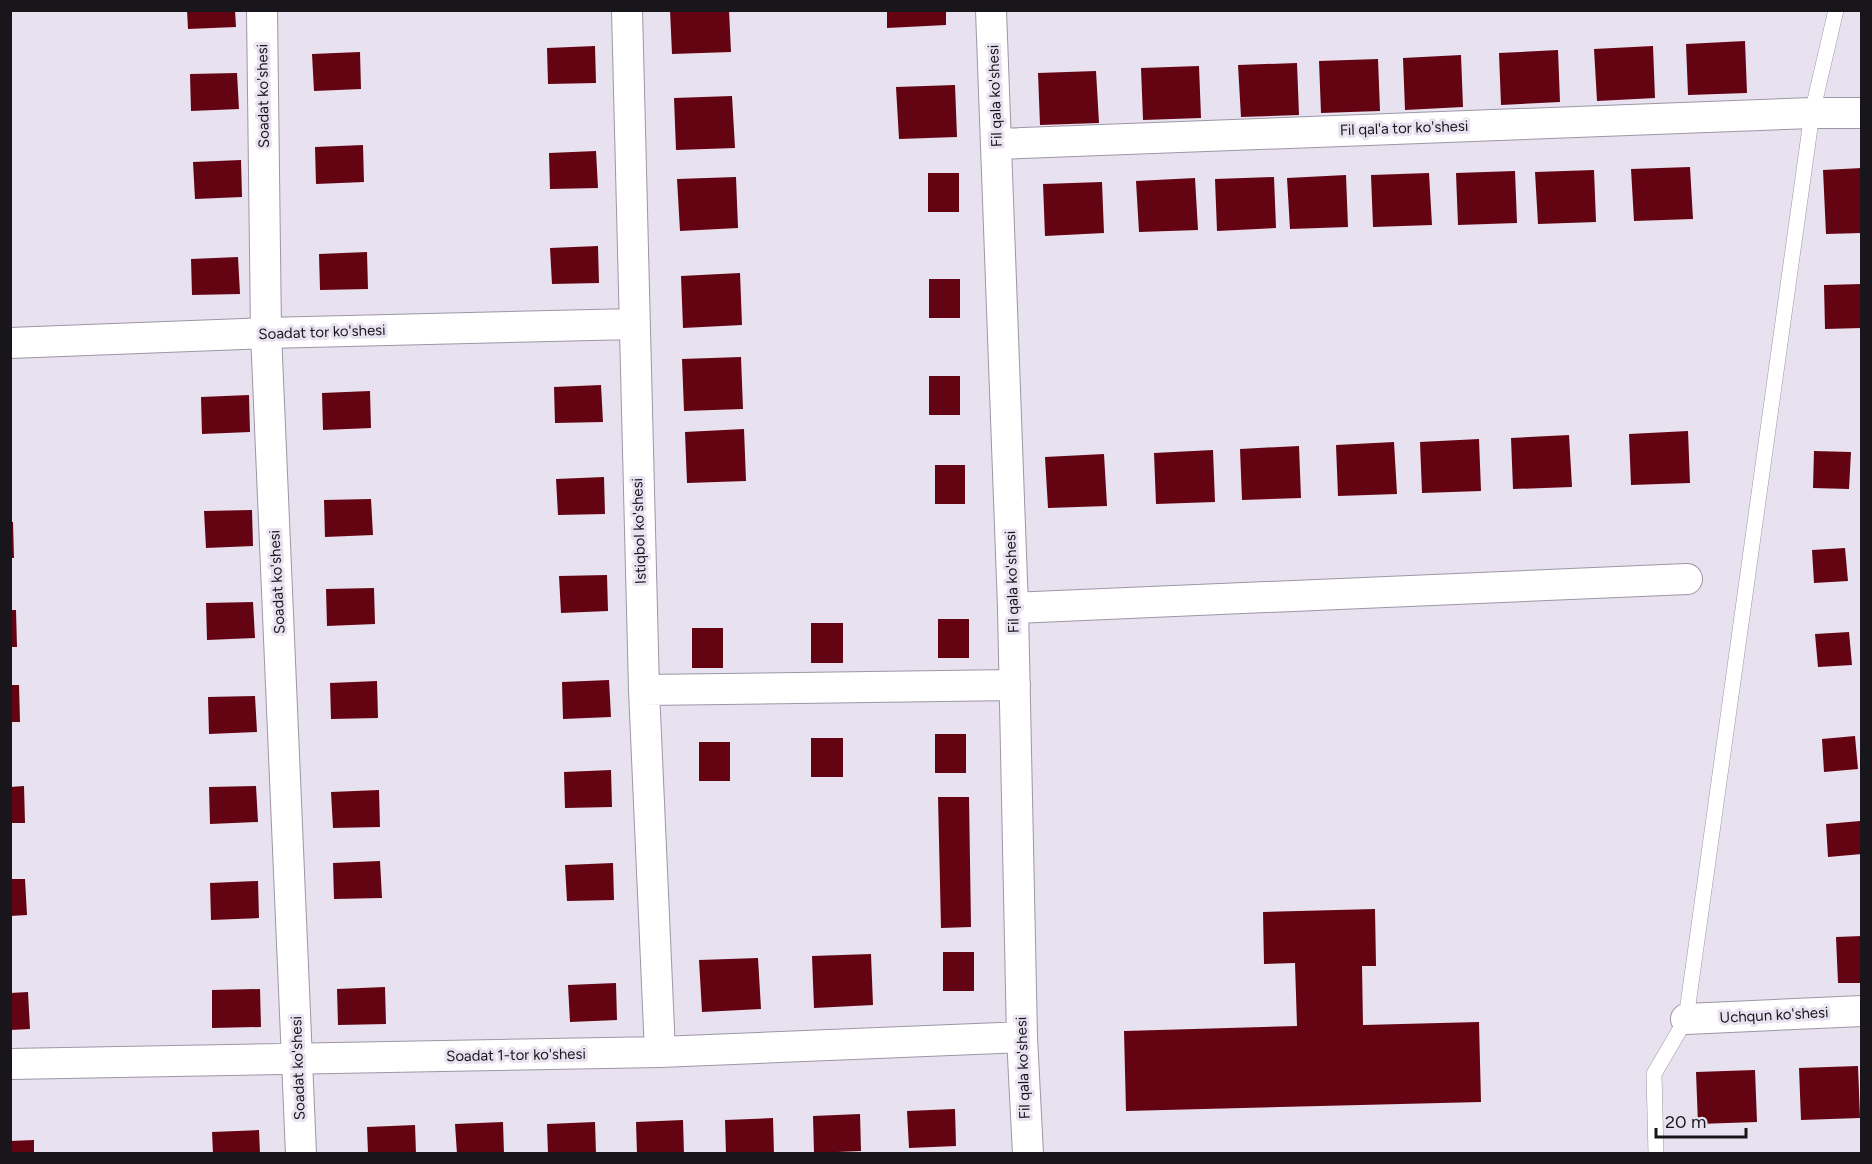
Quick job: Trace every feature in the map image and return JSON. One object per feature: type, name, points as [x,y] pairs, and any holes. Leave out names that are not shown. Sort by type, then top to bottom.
[{"type":"street","name":"Soadat ko'shesi","points":[[262,10],[266,333],[302,1154]]},
{"type":"street","name":"Istiqbol ko'shesi","points":[[627,10],[644,690],[660,1052]]},
{"type":"street","name":"Fil qala ko'shesi","points":[[991,10],[1013,608],[1022,1037],[1028,1154]]},
{"type":"street","name":"Fil qal'a tor ko'shesi","points":[[997,144],[1862,113]]},
{"type":"street","name":"Soadat tor ko'shesi","points":[[10,343],[266,333],[634,324]]},
{"type":"street","points":[[1013,608],[1687,579]]},
{"type":"street","points":[[644,690],[1015,685]]},
{"type":"street","name":"Uchqun ko'shesi","points":[[1686,1019],[1862,1011]]},
{"type":"street","name":"Soadat 1-tor ko'shesi","points":[[10,1064],[660,1052],[1022,1037]]},
{"type":"lane","points":[[1656,1154],[1654,1074],[1686,1019],[1812,113],[1836,10]]},
{"type":"building","points":[[187,10],[235,10],[236,27],[188,29]]},
{"type":"building","points":[[670,10],[729,10],[731,52],[672,54]]},
{"type":"building","points":[[887,10],[946,10],[946,25],[887,28]]},
{"type":"building","points":[[1745,41],[1747,93],[1688,95],[1686,44]]},
{"type":"building","points":[[595,46],[596,83],[548,84],[547,48]]},
{"type":"building","points":[[1653,46],[1655,98],[1597,101],[1594,49]]},
{"type":"building","points":[[1558,50],[1560,102],[1501,105],[1499,53]]},
{"type":"building","points":[[360,52],[361,89],[314,91],[312,54]]},
{"type":"building","points":[[1461,55],[1463,107],[1405,110],[1403,58]]},
{"type":"building","points":[[1378,59],[1380,111],[1321,113],[1319,61]]},
{"type":"building","points":[[1297,63],[1299,115],[1241,117],[1238,65]]},
{"type":"building","points":[[1199,66],[1201,118],[1143,120],[1141,68]]},
{"type":"building","points":[[1096,71],[1099,123],[1040,125],[1038,73]]},
{"type":"building","points":[[237,73],[239,109],[191,111],[190,74]]},
{"type":"building","points":[[955,85],[957,137],[899,139],[896,87]]},
{"type":"building","points":[[732,96],[735,148],[676,150],[674,98]]},
{"type":"building","points":[[363,145],[364,182],[316,184],[315,147]]},
{"type":"building","points":[[596,151],[598,188],[550,189],[549,153]]},
{"type":"building","points":[[241,160],[242,197],[195,199],[193,162]]},
{"type":"building","points":[[1690,167],[1693,219],[1634,221],[1631,169]]},
{"type":"building","points":[[1862,168],[1862,233],[1826,234],[1823,170]]},
{"type":"building","points":[[1594,170],[1596,222],[1538,224],[1535,172]]},
{"type":"building","points":[[1515,171],[1517,223],[1458,225],[1456,173]]},
{"type":"building","points":[[928,173],[959,173],[959,212],[928,212]]},
{"type":"building","points":[[1429,173],[1432,225],[1373,227],[1371,175]]},
{"type":"building","points":[[1346,175],[1348,227],[1290,229],[1287,178]]},
{"type":"building","points":[[736,177],[738,228],[680,231],[677,179]]},
{"type":"building","points":[[1274,177],[1276,228],[1217,231],[1215,179]]},
{"type":"building","points":[[1195,178],[1198,230],[1139,232],[1136,181]]},
{"type":"building","points":[[1102,182],[1104,233],[1045,236],[1043,184]]},
{"type":"building","points":[[598,246],[599,283],[552,284],[550,248]]},
{"type":"building","points":[[367,252],[368,289],[320,290],[319,254]]},
{"type":"building","points":[[238,257],[240,294],[192,295],[191,259]]},
{"type":"building","points":[[740,273],[742,325],[683,328],[681,276]]},
{"type":"building","points":[[929,279],[960,279],[960,318],[929,318]]},
{"type":"building","points":[[1862,284],[1862,328],[1825,329],[1824,285]]},
{"type":"building","points":[[741,357],[743,409],[684,411],[682,359]]},
{"type":"building","points":[[929,376],[960,376],[960,415],[929,415]]},
{"type":"building","points":[[601,385],[603,422],[555,423],[554,387]]},
{"type":"building","points":[[370,391],[371,428],[323,430],[322,393]]},
{"type":"building","points":[[249,395],[250,432],[202,434],[201,397]]},
{"type":"building","points":[[744,429],[746,481],[687,483],[685,432]]},
{"type":"building","points":[[1688,431],[1690,483],[1631,485],[1629,434]]},
{"type":"building","points":[[1569,435],[1572,487],[1513,489],[1511,438]]},
{"type":"building","points":[[1479,439],[1481,491],[1422,493],[1420,442]]},
{"type":"building","points":[[1394,442],[1397,494],[1338,496],[1336,445]]},
{"type":"building","points":[[1299,446],[1301,498],[1242,500],[1240,449]]},
{"type":"building","points":[[1213,450],[1215,502],[1156,504],[1154,453]]},
{"type":"building","points":[[1814,451],[1851,452],[1849,489],[1813,488]]},
{"type":"building","points":[[1104,454],[1107,506],[1048,508],[1045,457]]},
{"type":"building","points":[[935,465],[965,465],[965,504],[935,504]]},
{"type":"building","points":[[604,477],[605,514],[558,515],[556,479]]},
{"type":"building","points":[[371,499],[373,535],[325,537],[324,500]]},
{"type":"building","points":[[252,510],[253,546],[206,548],[204,511]]},
{"type":"building","points":[[10,522],[13,522],[14,558],[10,558]]},
{"type":"building","points":[[1845,548],[1848,581],[1814,583],[1812,550]]},
{"type":"building","points":[[607,575],[608,611],[561,613],[559,576]]},
{"type":"building","points":[[374,588],[375,624],[327,626],[326,589]]},
{"type":"building","points":[[253,602],[255,638],[207,640],[206,603]]},
{"type":"building","points":[[10,610],[16,610],[17,647],[10,647]]},
{"type":"building","points":[[938,619],[969,619],[969,658],[938,658]]},
{"type":"building","points":[[811,623],[843,623],[843,663],[811,663]]},
{"type":"building","points":[[692,628],[723,628],[723,668],[692,668]]},
{"type":"building","points":[[1849,632],[1852,665],[1818,667],[1815,634]]},
{"type":"building","points":[[609,680],[611,717],[563,719],[562,682]]},
{"type":"building","points":[[377,681],[378,718],[331,719],[330,683]]},
{"type":"building","points":[[10,685],[19,685],[20,722],[10,722]]},
{"type":"building","points":[[255,696],[257,732],[209,734],[208,697]]},
{"type":"building","points":[[935,734],[966,734],[966,773],[935,773]]},
{"type":"building","points":[[1855,736],[1858,769],[1824,772],[1822,739]]},
{"type":"building","points":[[811,738],[843,738],[843,777],[811,777]]},
{"type":"building","points":[[699,742],[730,742],[730,781],[699,781]]},
{"type":"building","points":[[611,770],[612,807],[565,808],[564,772]]},
{"type":"building","points":[[24,786],[25,823],[10,823],[10,787]]},
{"type":"building","points":[[256,786],[258,822],[210,824],[209,787]]},
{"type":"building","points":[[379,790],[380,827],[333,828],[331,792]]},
{"type":"building","points":[[938,797],[969,797],[971,927],[941,928]]},
{"type":"building","points":[[1860,821],[1862,854],[1828,857],[1826,824]]},
{"type":"building","points":[[380,861],[382,898],[334,899],[333,863]]},
{"type":"building","points":[[613,863],[614,900],[567,901],[565,865]]},
{"type":"building","points":[[10,879],[25,879],[27,915],[10,916]]},
{"type":"building","points":[[258,881],[259,918],[211,920],[210,883]]},
{"type":"building","points":[[1375,909],[1376,966],[1362,966],[1363,1025],[1479,1022],[1481,1102],[1126,1111],[1124,1031],[1297,1026],[1295,963],[1264,964],[1263,912]]},
{"type":"building","points":[[1862,936],[1862,983],[1838,983],[1836,937]]},
{"type":"building","points":[[943,952],[974,952],[974,991],[943,991]]},
{"type":"building","points":[[871,954],[873,1005],[814,1008],[812,956]]},
{"type":"building","points":[[758,958],[761,1009],[702,1012],[699,960]]},
{"type":"building","points":[[616,983],[617,1020],[570,1022],[568,985]]},
{"type":"building","points":[[385,987],[386,1024],[338,1025],[337,989]]},
{"type":"building","points":[[260,989],[261,1027],[212,1028],[212,990]]},
{"type":"building","points":[[28,992],[30,1029],[10,1030],[10,993]]},
{"type":"building","points":[[1858,1066],[1860,1118],[1801,1120],[1799,1068]]},
{"type":"building","points":[[1755,1070],[1757,1122],[1698,1124],[1696,1072]]},
{"type":"building","points":[[955,1109],[956,1146],[909,1148],[907,1111]]},
{"type":"building","points":[[860,1114],[861,1151],[814,1153],[813,1116]]},
{"type":"building","points":[[773,1118],[774,1154],[726,1154],[725,1120]]},
{"type":"building","points":[[683,1120],[684,1154],[637,1154],[636,1122]]},
{"type":"building","points":[[503,1122],[504,1154],[457,1154],[455,1124]]},
{"type":"building","points":[[595,1122],[596,1154],[548,1154],[547,1124]]},
{"type":"building","points":[[415,1125],[416,1154],[368,1154],[367,1127]]},
{"type":"building","points":[[259,1130],[260,1154],[213,1154],[212,1132]]},
{"type":"building","points":[[34,1140],[34,1154],[10,1154],[10,1141]]}]
